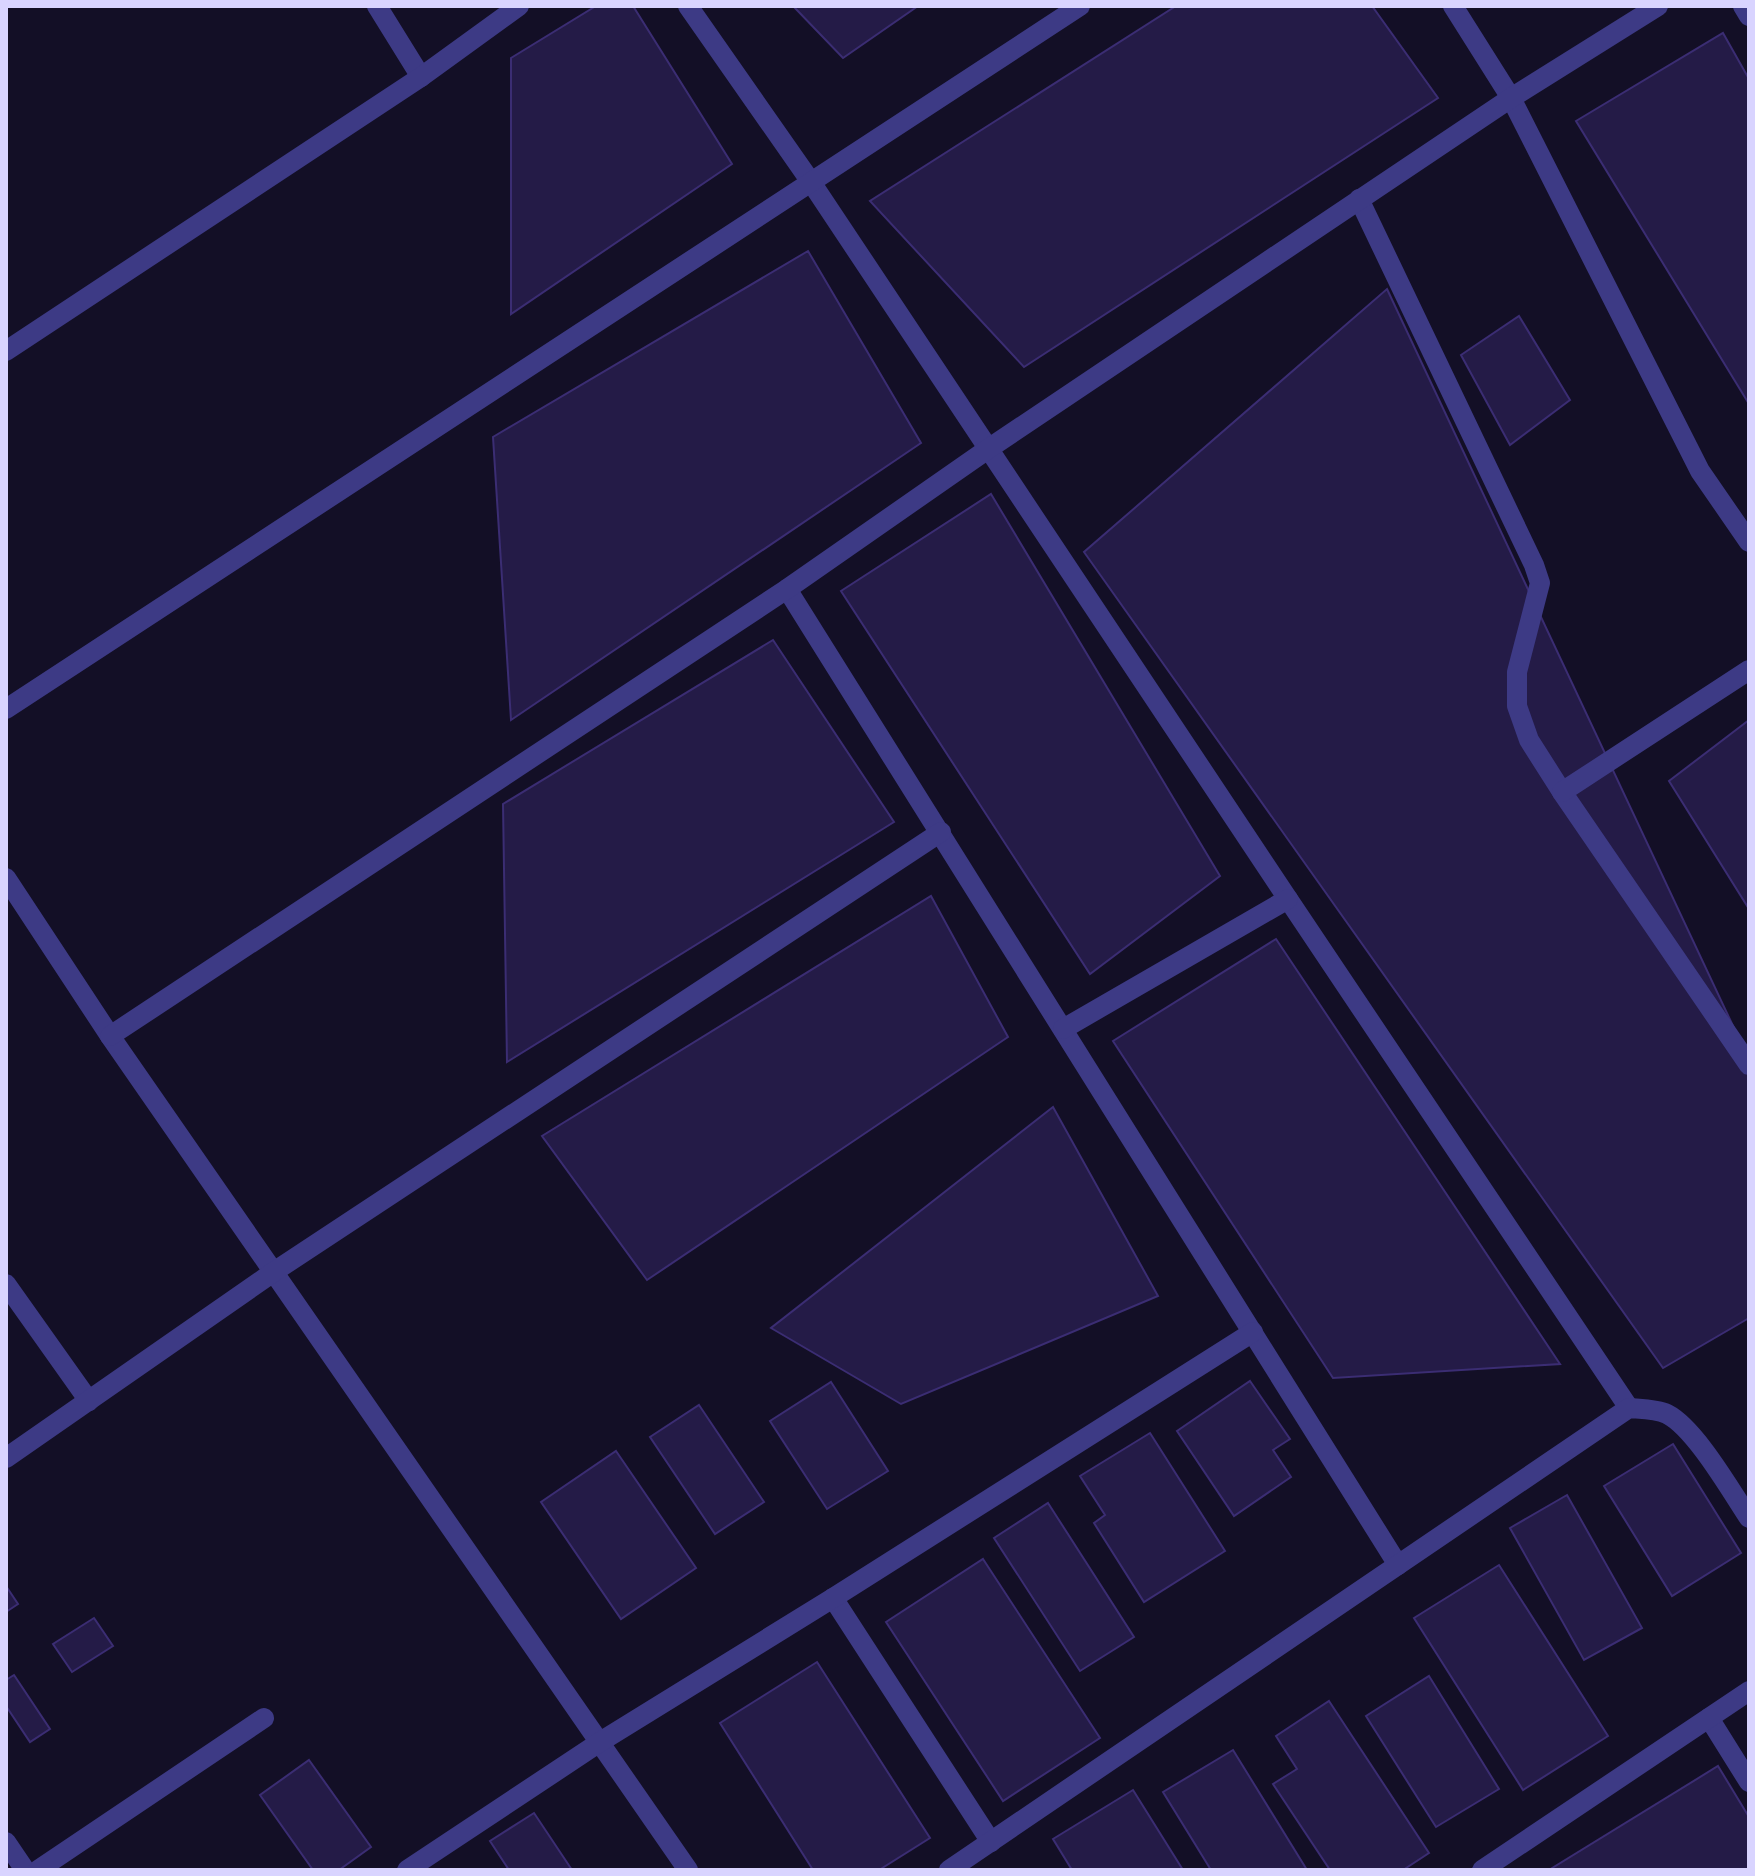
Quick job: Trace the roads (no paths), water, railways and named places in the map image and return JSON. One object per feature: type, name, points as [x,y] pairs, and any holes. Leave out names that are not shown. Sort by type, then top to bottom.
[{"type":"street","points":[[377,6],[421,77]]},
{"type":"street","points":[[6,351],[421,77],[519,6]]},
{"type":"street","points":[[688,6],[811,182],[1629,1408]]},
{"type":"street","points":[[6,709],[1080,6]]},
{"type":"street","points":[[1453,6],[1511,98],[1700,471],[1749,542]]},
{"type":"street","points":[[110,1036],[787,589],[988,449],[1359,199],[1511,98],[1658,6]]},
{"type":"street","points":[[1743,6],[1749,16]]},
{"type":"street","points":[[1359,199],[1540,583],[1517,672],[1517,706],[1529,740],[1749,1065]]},
{"type":"street","points":[[787,589],[1398,1565]]},
{"type":"street","points":[[1562,792],[1749,670]]},
{"type":"street","points":[[6,1458],[275,1271],[941,832]]},
{"type":"street","points":[[6,878],[110,1036],[688,1870]]},
{"type":"street","points":[[1063,1029],[1288,899]]},
{"type":"street","points":[[6,1284],[89,1401]]},
{"type":"street","points":[[407,1870],[600,1742],[1253,1332]]},
{"type":"street","points":[[949,1870],[1629,1408],[1665,1413],[1680,1424],[1713,1463],[1749,1518]]},
{"type":"street","points":[[833,1598],[991,1842]]},
{"type":"street","points":[[1482,1870],[1749,1691]]},
{"type":"street","points":[[38,1870],[264,1718]]},
{"type":"street","points":[[1709,1718],[1749,1782]]},
{"type":"street","points":[[6,1842],[25,1870]]}]
